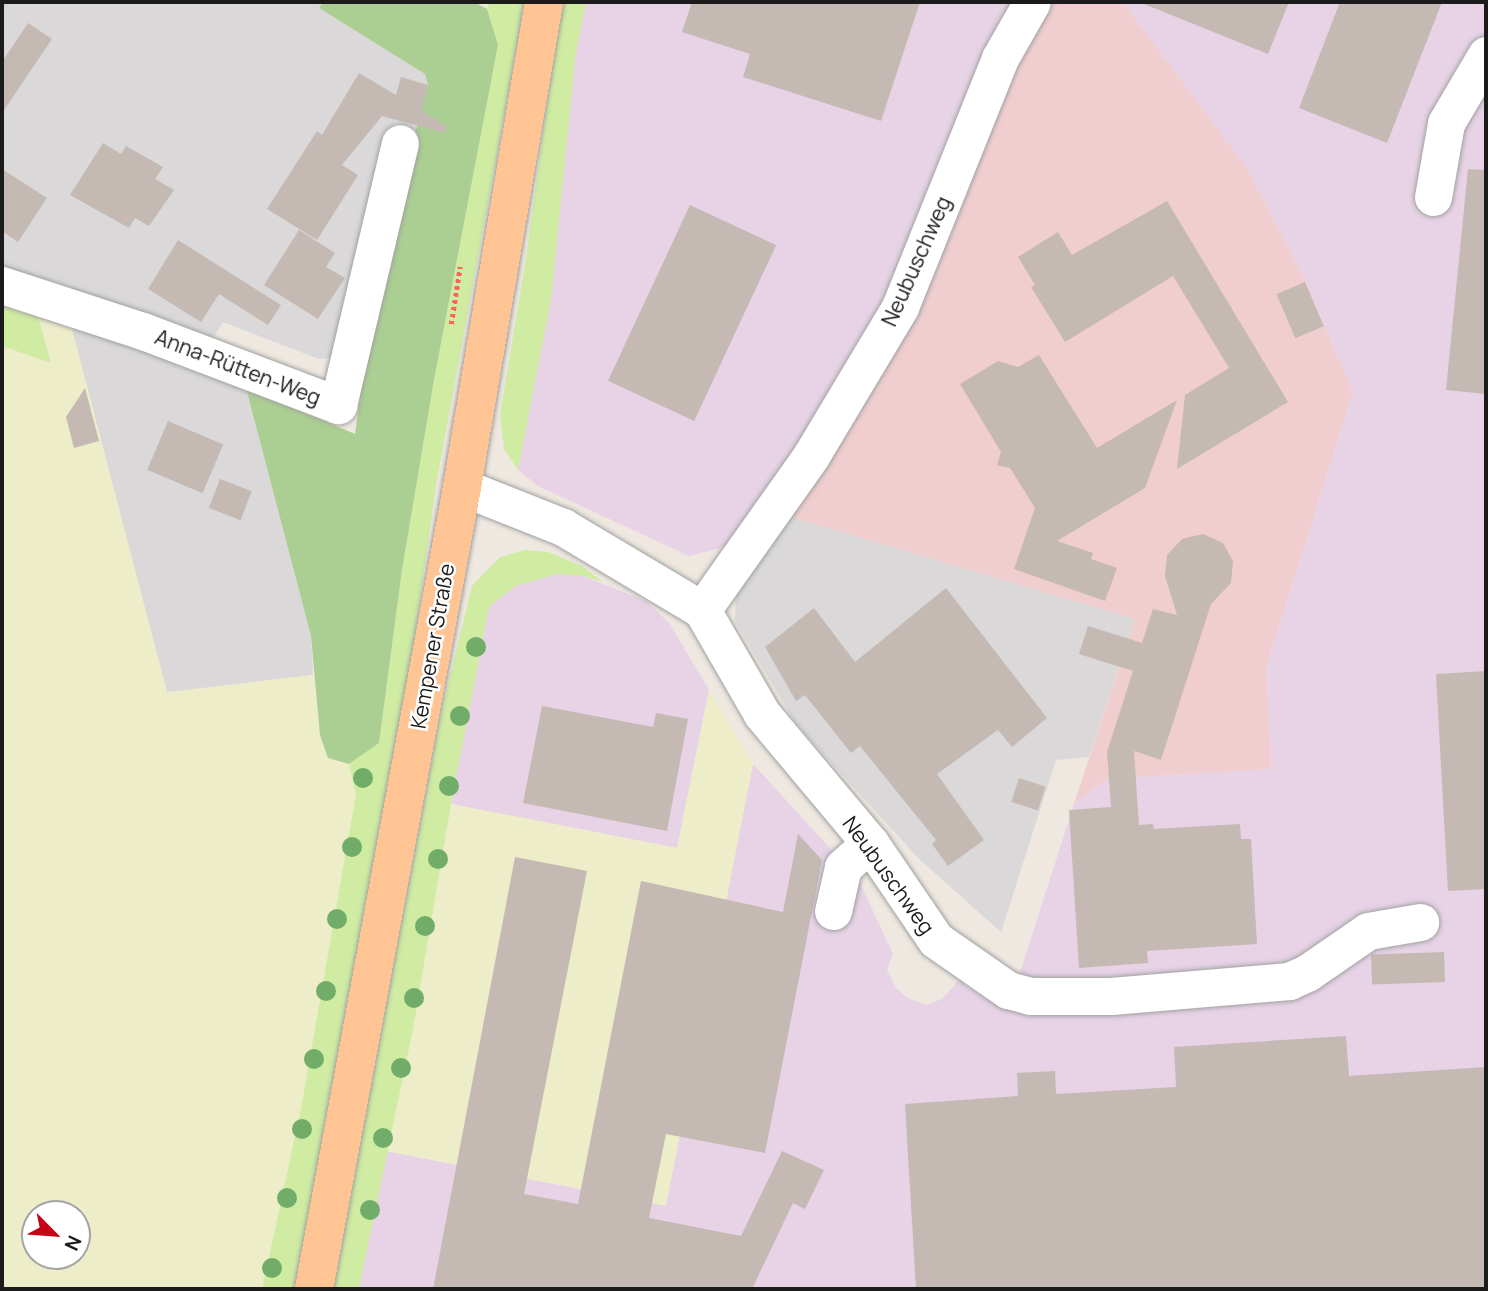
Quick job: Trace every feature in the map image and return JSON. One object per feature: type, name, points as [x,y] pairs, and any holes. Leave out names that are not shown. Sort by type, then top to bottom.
[{"type":"main road","name":"Kempener Straße","points":[[314,1289],[462,487],[544,2]]},
{"type":"street","name":"Neubuschweg","points":[[702,610],[811,456],[900,307],[1000,58],[1032,2]]},
{"type":"street","points":[[1433,197],[1446,123],[1486,55]]},
{"type":"street","name":"Anna-Rütten-Weg","points":[[2,285],[143,331],[338,405],[400,143]]},
{"type":"street","name":"Neubuschweg","points":[[462,487],[563,527],[702,610],[762,714],[870,842],[936,940],[1015,993],[1046,997],[1111,996],[1289,981],[1307,973],[1368,931],[1420,922]]},
{"type":"street","points":[[833,911],[843,867],[870,842]]},
{"type":"shaded area","points":[[2,2],[323,2],[319,8],[425,74],[428,85],[416,134],[395,122],[335,358],[319,359],[223,322],[210,343],[2,271]]},
{"type":"shaded area","points":[[586,2],[1018,2],[886,297],[807,440],[728,546],[689,556],[538,486],[518,470],[551,299],[575,59]]},
{"type":"shaded area","points":[[1046,2],[1123,2],[1249,171],[1306,282],[1353,392],[1266,669],[1272,769],[1107,779],[1074,804],[1135,619],[784,515],[1009,63]]},
{"type":"shaded area","points":[[1123,2],[1486,2],[1486,1289],[359,1289],[386,1151],[666,1205],[753,764],[858,879],[893,954],[887,970],[895,987],[907,998],[926,1005],[942,999],[960,979],[967,987],[999,1006],[1032,1012],[1156,980],[1022,982],[1019,976],[1074,804],[1107,779],[1272,769],[1266,669],[1353,392],[1306,282],[1249,171]]},
{"type":"shaded area","points":[[69,318],[246,388],[311,636],[313,675],[167,693]]},
{"type":"shaded area","points":[[784,515],[1135,619],[1089,757],[1056,760],[1001,932],[919,859],[796,724],[735,621],[736,583]]},
{"type":"shaded area","points":[[557,574],[583,576],[646,601],[669,623],[709,690],[677,848],[451,804],[489,607],[515,586]]},
{"type":"green space","points":[[323,2],[474,2],[487,9],[498,45],[434,380],[402,570],[379,743],[349,764],[328,758],[320,735],[311,636],[246,388],[355,434],[365,361],[403,177],[428,85],[425,74],[319,8]]},
{"type":"green space","points":[[489,2],[525,2],[436,485],[402,729],[298,1289],[262,1289],[301,1109],[356,794],[349,764],[379,743],[402,570],[434,380],[498,45],[487,9]]},
{"type":"green space","points":[[561,2],[586,2],[575,59],[551,299],[518,470],[504,449],[500,415],[525,265]]},
{"type":"green space","points":[[2,298],[36,309],[51,363],[2,346]]},
{"type":"green space","points":[[36,309],[69,318],[167,692],[313,675],[320,735],[328,758],[349,764],[356,794],[301,1109],[262,1289],[2,1289],[2,346],[51,362]]},
{"type":"green space","points":[[525,550],[548,552],[582,566],[603,582],[583,576],[557,574],[515,586],[489,607],[451,804],[413,1029],[359,1289],[332,1289],[441,713],[472,586],[500,557]]},
{"type":"green space","points":[[709,690],[753,764],[666,1206],[386,1151],[413,1029],[451,804],[677,848]]},
{"type":"building","points":[[692,2],[920,2],[881,121],[743,77],[750,54],[682,32]]},
{"type":"building","points":[[1139,2],[1289,2],[1268,54]]},
{"type":"building","points":[[1340,2],[1442,2],[1387,143],[1299,108]]},
{"type":"building","points":[[28,23],[52,39],[2,113],[2,62]]},
{"type":"building","points":[[359,73],[396,95],[401,77],[428,85],[422,111],[447,127],[445,133],[382,116],[342,165],[358,175],[317,240],[267,209],[317,131],[322,135]]},
{"type":"building","points":[[103,143],[121,154],[126,146],[163,167],[155,179],[174,190],[149,226],[135,218],[129,228],[70,195]]},
{"type":"building","points":[[2,169],[47,198],[18,242],[2,231]]},
{"type":"building","points":[[1468,169],[1486,170],[1486,394],[1446,390]]},
{"type":"building","points":[[1167,201],[1288,402],[1177,469],[1185,395],[1229,368],[1173,276],[1065,342],[1031,287],[1035,285],[1018,257],[1058,232],[1072,255]]},
{"type":"building","points":[[690,205],[776,245],[694,421],[608,381]]},
{"type":"building","points":[[299,230],[335,253],[326,267],[345,278],[318,319],[264,285]]},
{"type":"building","points":[[178,240],[281,305],[268,325],[219,294],[201,322],[148,289]]},
{"type":"building","points":[[1305,282],[1324,326],[1295,338],[1276,294]]},
{"type":"building","points":[[1039,355],[1097,448],[1177,400],[1145,488],[1057,541],[1093,553],[1091,559],[1117,568],[1105,601],[1014,569],[1035,508],[1010,468],[997,465],[1001,452],[960,384],[998,361],[1018,367]]},
{"type":"building","points":[[85,388],[99,441],[74,448],[66,417]]},
{"type":"building","points":[[168,421],[223,444],[203,493],[147,470]]},
{"type":"building","points":[[220,479],[252,491],[241,520],[209,508]]},
{"type":"building","points":[[1203,534],[1223,543],[1233,561],[1231,583],[1211,604],[1161,760],[1134,751],[1139,825],[1153,824],[1154,829],[1240,824],[1241,839],[1251,839],[1257,944],[1147,951],[1148,963],[1079,968],[1069,810],[1111,807],[1107,752],[1133,671],[1079,654],[1088,626],[1142,643],[1153,609],[1177,615],[1165,576],[1167,555],[1182,539]]},
{"type":"building","points":[[946,588],[1047,718],[1012,747],[998,730],[937,774],[984,840],[948,866],[932,844],[936,840],[860,746],[851,753],[805,695],[796,701],[765,647],[814,608],[855,662]]},
{"type":"building","points":[[1486,671],[1486,889],[1448,891],[1436,674]]},
{"type":"building","points":[[542,706],[653,727],[656,713],[688,719],[667,831],[523,803]]},
{"type":"building","points":[[1019,778],[1046,787],[1038,810],[1011,802]]},
{"type":"building","points":[[798,834],[822,860],[765,1153],[666,1134],[649,1218],[741,1236],[782,1151],[824,1170],[805,1209],[793,1203],[752,1289],[433,1289],[515,857],[587,871],[524,1194],[578,1204],[641,881],[783,912]]},
{"type":"building","points":[[1444,952],[1445,982],[1372,985],[1371,955]]},
{"type":"building","points":[[1346,1036],[1349,1076],[1486,1067],[1486,1289],[916,1289],[905,1104],[1018,1096],[1017,1073],[1055,1071],[1056,1094],[1176,1087],[1174,1047]]}]
